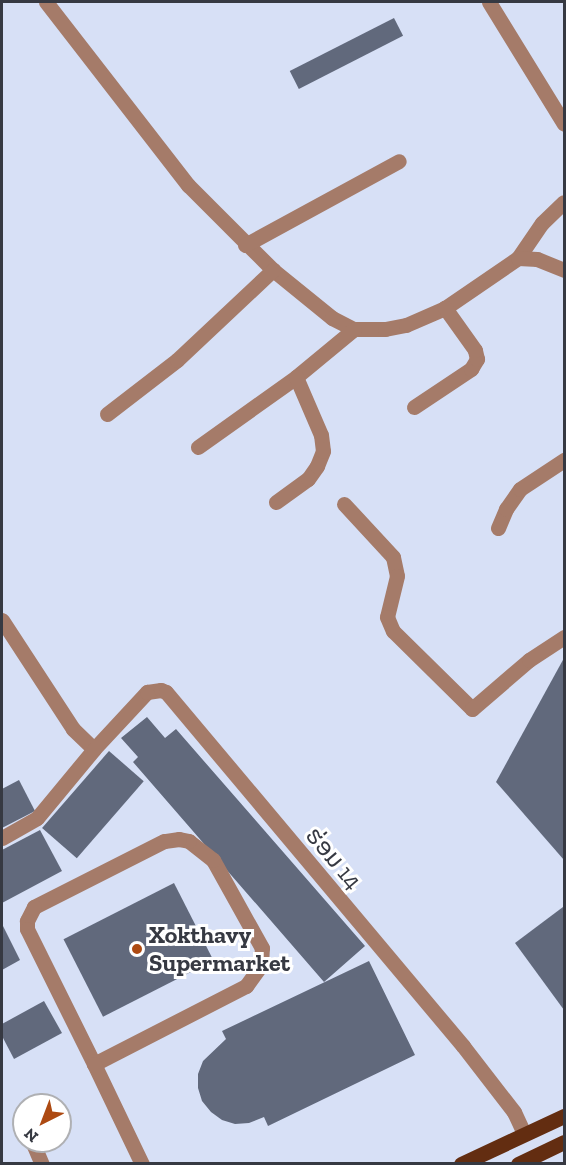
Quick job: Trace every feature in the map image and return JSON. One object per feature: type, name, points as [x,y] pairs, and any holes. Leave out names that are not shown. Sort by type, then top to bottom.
[{"type":"main road","points":[[461,1164],[564,1116]]},
{"type":"main road","points":[[518,1164],[564,1142]]},
{"type":"street","points":[[46,2],[188,185],[245,245],[273,270],[332,318],[354,329],[385,329],[406,325],[444,308],[518,258],[542,223],[564,202]]},
{"type":"street","points":[[489,2],[564,124]]},
{"type":"street","points":[[245,245],[399,161]]},
{"type":"street","points":[[518,258],[537,259],[564,270]]},
{"type":"street","points":[[107,414],[177,360],[273,270]]},
{"type":"street","points":[[414,407],[471,369],[477,359],[475,350],[444,308]]},
{"type":"street","points":[[198,447],[296,377],[354,329]]},
{"type":"street","points":[[276,502],[308,479],[317,466],[323,450],[321,435],[296,377]]},
{"type":"street","points":[[498,528],[506,509],[520,489],[564,460]]},
{"type":"street","points":[[344,504],[393,556],[397,576],[387,618],[393,631],[472,709],[529,660],[564,637]]},
{"type":"street","points":[[2,620],[73,729],[94,749],[37,818],[2,838]]},
{"type":"street","name":"ຮ່ອມ 14","points":[[94,749],[147,692],[161,690],[166,692],[463,1046],[514,1112],[524,1133]]},
{"type":"street","points":[[94,1064],[246,986],[261,965],[262,948],[213,860],[189,841],[179,839],[164,841],[34,907],[29,913],[27,929],[142,1164]]},
{"type":"building","points":[[394,18],[403,36],[299,89],[290,71]]},
{"type":"building","points":[[564,658],[564,860],[496,782]]},
{"type":"building","points":[[147,717],[165,738],[176,729],[365,946],[324,982],[133,762],[138,757],[121,738]]},
{"type":"building","points":[[109,751],[144,781],[77,858],[42,828]]},
{"type":"building","points":[[19,780],[35,811],[2,828],[2,789]]},
{"type":"building","points":[[40,830],[62,871],[2,903],[2,850]]},
{"type":"building","name":"Xokthavy Supermarket","points":[[174,883],[213,961],[103,1017],[64,939]]},
{"type":"building","points":[[563,907],[564,909],[564,1010],[515,943]]},
{"type":"building","points":[[2,924],[20,960],[2,970]]},
{"type":"building","points":[[369,961],[415,1055],[268,1126],[264,1117],[249,1123],[235,1124],[222,1120],[211,1112],[202,1101],[198,1088],[198,1074],[203,1061],[226,1039],[222,1031]]},
{"type":"building","points":[[44,1001],[62,1033],[14,1059],[2,1036],[2,1024]]},
{"type":"place","name":"Xokthavy Supermarket","points":[[137,949]]}]
